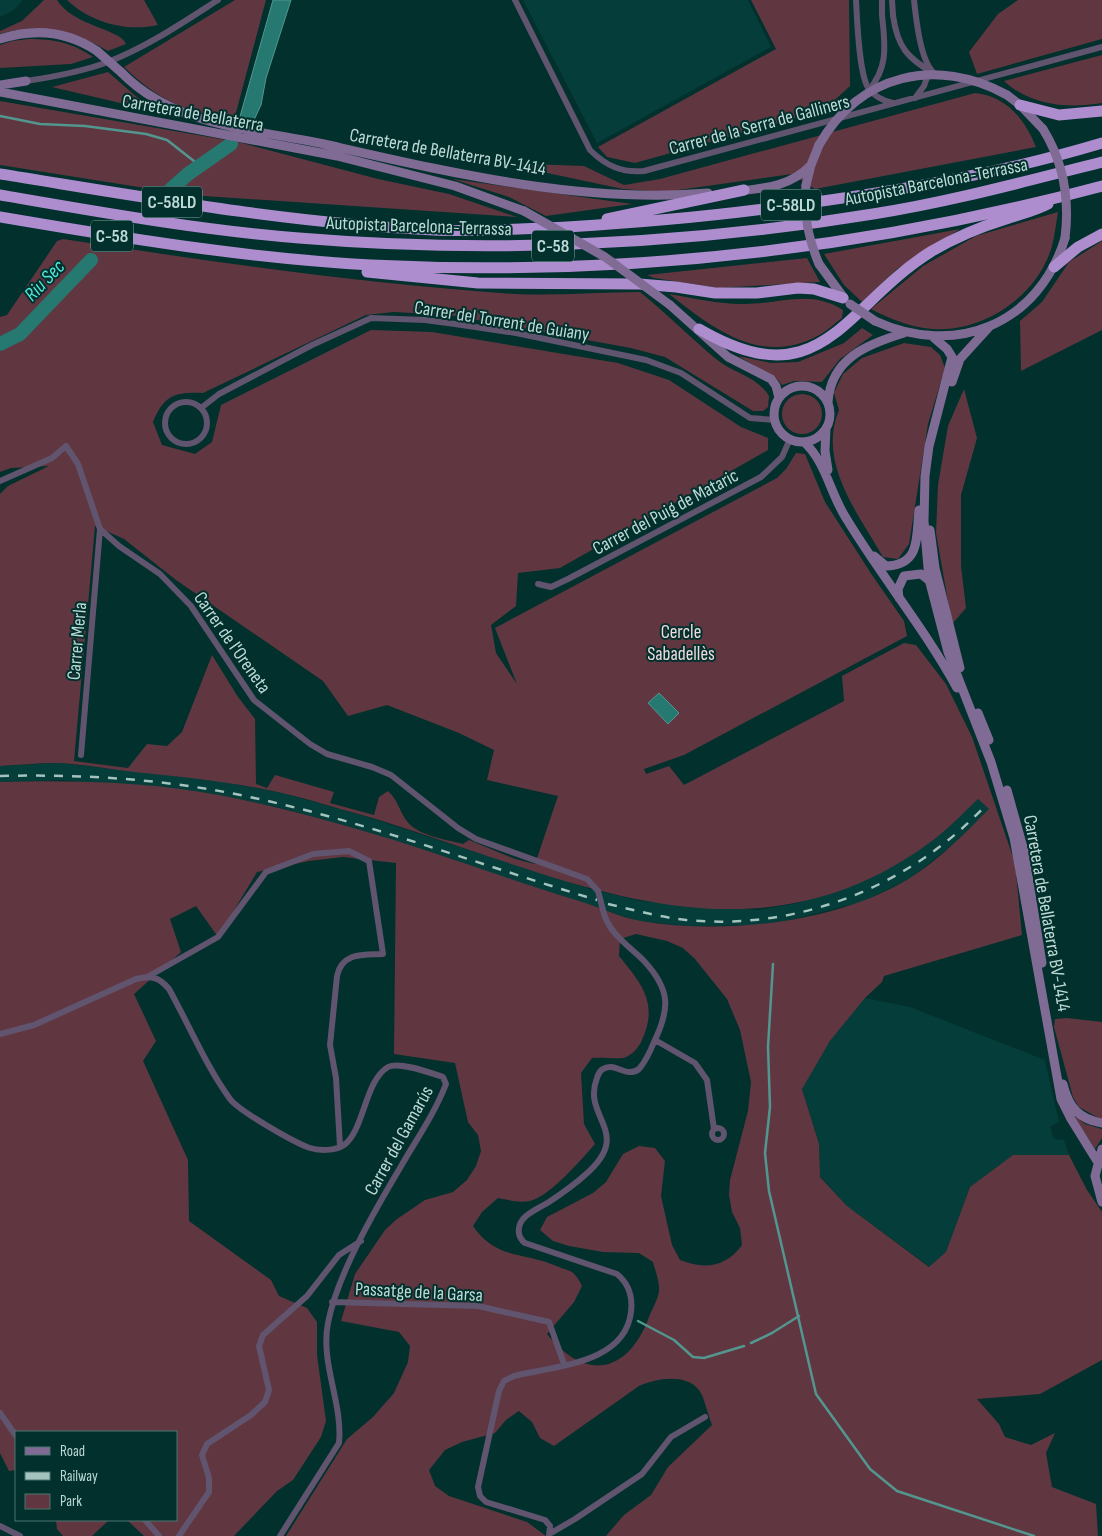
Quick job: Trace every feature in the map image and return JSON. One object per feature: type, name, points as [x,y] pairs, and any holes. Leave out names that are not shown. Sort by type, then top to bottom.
[{"type":"highway","points":[[1020,105],[1059,114],[1102,111]]},
{"type":"highway","name":"C-58LD","points":[[0,174],[231,211],[344,224],[437,230],[529,230],[632,223],[832,200],[967,177],[1033,162],[1102,143]]},
{"type":"highway","name":"Autopista Barcelona-Terrassa","points":[[0,195],[132,217],[298,238],[450,246],[523,247],[664,240],[803,225],[941,201],[1102,162]]},
{"type":"highway","name":"C-58","points":[[0,217],[184,247],[296,259],[370,265],[522,268],[664,262],[718,257],[873,236],[938,224],[1102,186]]},
{"type":"highway","points":[[568,227],[744,190]]},
{"type":"highway","points":[[699,329],[737,349],[753,353],[785,354],[816,346],[842,329],[904,271],[930,252],[972,230],[1036,211],[1061,197]]},
{"type":"highway","points":[[1054,267],[1078,247],[1102,234]]},
{"type":"highway","points":[[296,259],[347,270],[478,283],[532,285],[639,284],[715,293],[743,293],[798,288],[814,289],[847,301]]},
{"type":"street","points":[[0,84],[26,82],[64,75],[108,62],[176,27],[218,0]]},
{"type":"street","name":"Carrer de la Serra de Galliners","points":[[515,0],[590,150],[603,162],[620,171],[644,171],[1102,47]]},
{"type":"street","points":[[856,0],[858,40],[866,82],[875,95],[885,101],[895,103]]},
{"type":"street","points":[[882,0],[885,61],[879,77],[866,94],[835,121],[819,145],[806,185],[805,208],[808,234],[819,264],[847,301],[875,321],[904,332],[932,336],[962,334],[990,326],[1013,314],[1043,285],[1054,267],[1065,238],[1066,193],[1062,171],[1056,152],[1043,129],[1020,105],[1007,95],[976,81],[932,71],[917,64],[902,47],[895,31],[892,0]]},
{"type":"street","points":[[914,0],[921,40],[932,71],[935,74],[964,85]]},
{"type":"street","name":"Carretera de Bellaterra BV-1414","points":[[0,39],[24,33],[45,32],[69,37],[97,51],[152,99],[194,118],[417,166],[549,187],[636,197],[662,197],[744,190],[790,182],[800,176],[811,165]]},
{"type":"street","points":[[866,94],[895,81],[932,71]]},
{"type":"street","points":[[915,98],[932,71]]},
{"type":"street","points":[[0,80],[26,82]]},
{"type":"street","points":[[848,116],[861,100],[866,82]]},
{"type":"street","name":"Carretera de Bellaterra","points":[[0,92],[286,145],[380,166]]},
{"type":"street","name":"Carretera de Bellaterra BV-1414","points":[[380,166],[455,186],[524,211],[605,257],[670,305],[699,329],[712,345],[728,357],[770,380],[776,386],[779,398]]},
{"type":"street","name":"Carrer del Torrent de Guiany","points":[[201,408],[228,389],[371,318],[425,320],[516,333],[646,360],[681,373],[750,418],[775,420]]},
{"type":"street","name":"Carretera de Bellaterra BV-1414","points":[[880,565],[902,564],[911,557],[916,547],[929,446],[956,358],[990,326]]},
{"type":"street","points":[[904,332],[877,341],[853,355],[838,370],[831,382],[828,402],[830,412],[826,428],[825,450],[829,474],[840,500],[901,603],[940,656],[977,726],[996,777],[1014,838],[1048,1021]]},
{"type":"street","points":[[932,336],[956,358]]},
{"type":"street","name":"Carretera de Bellaterra BV-1414","points":[[956,358],[934,448],[930,482],[929,527],[937,577],[965,682],[997,761],[1024,851],[1061,1099],[1097,1161]]},
{"type":"street","points":[[828,402],[818,390],[809,386],[791,388],[779,398],[774,411],[775,420],[778,428],[790,439],[804,442],[815,452],[836,502],[880,565]]},
{"type":"street","points":[[186,402],[201,408],[207,421],[206,431],[201,438],[187,445],[172,439],[165,424],[166,416],[172,407],[186,402]]},
{"type":"street","points":[[804,442],[819,436],[826,428]]},
{"type":"street","name":"Carrer del Puig de Mataric","points":[[538,584],[551,587],[568,579],[761,478],[782,457],[790,439]]},
{"type":"street","points":[[0,481],[52,458],[66,446],[78,464],[100,529]]},
{"type":"street","name":"Carretera de Bellaterra BV-1414","points":[[925,476],[925,577],[948,652],[977,726]]},
{"type":"street","name":"Carrer Merla","points":[[81,756],[100,529]]},
{"type":"street","name":"Carrer de l'Oreneta","points":[[100,529],[179,592],[192,606],[254,700],[294,733],[327,754],[367,765],[391,775],[458,828],[476,839],[587,879],[598,891],[603,910],[611,928],[645,962],[661,986],[666,1011],[655,1040]]},
{"type":"street","points":[[901,603],[898,592],[900,582],[904,576],[925,577]]},
{"type":"street","name":"Carretera de Bellaterra BV-1414","points":[[925,577],[936,588],[944,627],[958,671],[965,682]]},
{"type":"street","points":[[0,1034],[34,1025],[136,979],[149,976],[218,937],[266,872],[313,854],[349,851],[369,861],[383,954],[353,955],[339,966],[336,976],[330,1045],[336,1078],[340,1146],[329,1150],[312,1148],[299,1143],[236,1105],[218,1078],[169,989],[161,980],[149,976]]},
{"type":"street","points":[[550,1534],[550,1526],[545,1520],[486,1502],[480,1496],[478,1487],[499,1391],[504,1382],[514,1376],[596,1356],[615,1344],[631,1317],[630,1293],[622,1279],[610,1270],[525,1243],[520,1238],[519,1227],[525,1217],[570,1187],[589,1171],[604,1153],[607,1132],[592,1094],[600,1072],[608,1067],[627,1073],[636,1072],[646,1059],[655,1040],[695,1063],[707,1080],[714,1129]]},
{"type":"street","name":"Carretera de Bellaterra BV-1414","points":[[1055,1060],[1070,1103],[1086,1120],[1102,1123]]},
{"type":"street","name":"Carrer del Gamarús","points":[[280,1536],[338,1443],[340,1426],[326,1344],[332,1302],[361,1241],[399,1169],[434,1112],[446,1084],[443,1077],[399,1065],[389,1066],[378,1076],[352,1133],[344,1145],[340,1146]]},
{"type":"street","points":[[1102,1149],[1097,1161],[1096,1181],[1102,1202]]},
{"type":"street","points":[[179,1536],[208,1492],[209,1478],[202,1455],[207,1444],[251,1415],[265,1402],[270,1390],[258,1346],[262,1336],[302,1300],[339,1255],[361,1241]]},
{"type":"street","name":"Passatge de la Garsa","points":[[332,1302],[478,1306],[549,1322],[564,1364]]},
{"type":"street","points":[[0,1413],[15,1435]]},
{"type":"street","points":[[550,1534],[642,1474],[671,1437],[706,1417]]},
{"type":"street","points":[[146,1521],[159,1536]]},
{"type":"street","points":[[0,1526],[20,1536]]},
{"type":"shaded area","points":[[0,0],[23,0],[14,10],[0,17]]},
{"type":"shaded area","points":[[273,0],[291,0],[266,78],[261,105],[254,120],[239,120]]},
{"type":"shaded area","points":[[523,0],[748,0],[771,47],[597,143]]},
{"type":"shaded area","points":[[659,693],[679,713],[668,724],[648,703]]},
{"type":"shaded area","points":[[58,763],[218,781],[282,793],[364,816],[590,889],[640,901],[759,910],[798,903],[846,888],[901,861],[937,837],[978,799],[989,809],[957,841],[911,878],[862,902],[790,920],[760,925],[688,926],[638,921],[360,830],[281,808],[217,795],[60,780],[0,782],[0,766]]},
{"type":"shaded area","points":[[865,998],[910,1007],[1045,1060],[1059,1122],[1050,1127],[1054,1139],[1064,1140],[1069,1155],[1013,1155],[970,1187],[946,1252],[930,1267],[847,1206],[820,1176],[819,1144],[802,1088],[830,1041]]},
{"type":"green space","points":[[44,0],[57,0],[64,9],[74,16],[115,34],[126,44],[108,51],[82,38],[56,30],[14,30],[0,34],[0,31],[22,21]]},
{"type":"green space","points":[[67,0],[144,0],[158,25],[134,27],[110,24],[87,15]]},
{"type":"green space","points":[[235,0],[266,0],[234,120],[201,113],[174,103],[149,88],[124,67]]},
{"type":"green space","points":[[751,0],[849,0],[850,86],[824,110],[635,163],[607,157],[598,147],[776,49]]},
{"type":"green space","points":[[1018,0],[1102,0],[1102,39],[977,74],[969,52],[998,14]]},
{"type":"green space","points":[[29,39],[63,43],[78,48],[93,57],[71,64],[0,68],[0,45]]},
{"type":"green space","points":[[1102,55],[1102,103],[1062,105],[1050,103],[1025,95],[1004,81]]},
{"type":"green space","points":[[108,72],[138,98],[163,113],[52,87]]},
{"type":"green space","points":[[975,93],[996,99],[1013,111],[1026,127],[1036,147],[815,189],[792,174],[664,192],[623,189],[500,163],[584,166],[624,185],[660,179]]},
{"type":"green space","points":[[0,101],[238,142],[378,179],[449,194],[517,217],[189,195],[0,165]]},
{"type":"green space","points":[[452,179],[632,204],[546,216],[509,197]]},
{"type":"green space","points":[[1058,212],[1052,246],[1045,264],[1035,281],[1006,308],[989,318],[951,329],[932,329],[900,322],[871,309],[923,266],[976,236]]},
{"type":"green space","points":[[960,229],[897,269],[862,302],[844,285],[824,254]]},
{"type":"green space","name":"Cercle Sabadellès","points":[[63,239],[289,271],[458,290],[515,294],[640,292],[716,359],[751,379],[764,389],[769,396],[768,407],[763,411],[753,411],[665,357],[631,348],[449,315],[394,312],[366,315],[203,393],[185,393],[172,397],[162,406],[153,422],[162,445],[195,454],[212,442],[221,405],[371,330],[432,332],[618,363],[669,380],[741,427],[768,438],[768,450],[560,568],[518,573],[516,606],[491,625],[496,653],[517,684],[495,628],[777,478],[786,469],[796,453],[805,454],[825,502],[904,621],[907,636],[684,755],[644,769],[646,774],[669,766],[684,785],[844,701],[842,676],[904,643],[916,645],[946,684],[972,737],[1015,863],[1022,935],[884,976],[882,982],[865,998],[830,1041],[802,1089],[819,1144],[820,1177],[847,1206],[929,1267],[946,1252],[970,1187],[1013,1155],[1069,1155],[1087,1190],[1102,1212],[1102,1360],[1040,1394],[977,1399],[999,1424],[1005,1437],[1031,1445],[1055,1433],[1046,1453],[1052,1487],[1096,1504],[1098,1536],[606,1536],[624,1515],[651,1495],[668,1467],[712,1425],[702,1395],[697,1388],[682,1380],[664,1379],[639,1386],[554,1446],[540,1438],[532,1422],[519,1411],[506,1420],[495,1433],[462,1442],[445,1450],[429,1470],[435,1486],[449,1496],[527,1522],[546,1536],[286,1536],[347,1439],[373,1417],[394,1393],[408,1362],[410,1346],[399,1332],[341,1321],[355,1274],[385,1230],[397,1219],[425,1200],[453,1192],[467,1180],[476,1166],[481,1151],[478,1135],[468,1122],[455,1063],[394,1054],[396,863],[343,857],[309,861],[257,872],[218,937],[196,906],[170,919],[181,952],[134,994],[156,1041],[143,1061],[188,1160],[189,1221],[271,1280],[279,1296],[307,1308],[317,1322],[317,1355],[326,1421],[321,1437],[293,1480],[277,1491],[234,1536],[144,1536],[128,1521],[178,1521],[178,1431],[15,1431],[15,1470],[9,1471],[0,1453],[0,782],[55,781],[138,785],[219,795],[271,806],[385,837],[633,919],[674,925],[708,927],[780,922],[849,906],[881,893],[910,878],[931,863],[989,809],[978,799],[936,838],[865,881],[794,903],[723,909],[652,902],[580,885],[362,815],[264,789],[85,765],[43,763],[0,766],[0,494],[8,486],[49,466],[11,468],[0,472],[0,317],[7,315],[57,241]],"holes":[[[95,526],[124,539],[176,580],[323,681],[348,716],[387,705],[459,733],[494,750],[487,780],[558,796],[535,864],[515,859],[469,840],[463,844],[417,830],[406,820],[388,791],[379,797],[374,815],[330,803],[334,792],[275,775],[267,788],[256,784],[255,719],[238,697],[212,655],[182,732],[167,746],[147,744],[128,768],[74,761]],[[636,934],[667,941],[683,948],[695,959],[727,999],[740,1030],[751,1082],[748,1111],[730,1180],[729,1195],[732,1212],[740,1228],[742,1245],[729,1258],[714,1264],[698,1265],[680,1260],[672,1245],[661,1196],[665,1161],[655,1148],[639,1146],[623,1154],[606,1182],[593,1193],[547,1217],[540,1230],[553,1241],[569,1246],[603,1252],[639,1253],[653,1262],[659,1291],[656,1302],[640,1336],[630,1350],[618,1360],[604,1365],[590,1365],[576,1360],[561,1349],[547,1334],[574,1302],[582,1286],[576,1276],[570,1271],[547,1262],[502,1250],[482,1237],[473,1226],[482,1212],[498,1198],[526,1202],[546,1193],[565,1177],[595,1144],[584,1124],[581,1073],[592,1058],[623,1058],[635,1051],[642,1040],[649,1015],[645,994],[634,975],[619,956],[620,939]]]},
{"type":"green space","points":[[1102,241],[1102,330],[1021,371],[1020,321],[1042,302],[1069,262]]},
{"type":"green space","points":[[807,258],[820,282],[719,288],[654,278],[647,275]]},
{"type":"green space","points":[[669,294],[733,304],[756,304],[794,299],[818,300],[830,303],[843,310],[842,318],[821,334],[799,343],[779,347],[759,346],[721,331]]},
{"type":"green space","points":[[862,328],[873,335],[840,359],[822,382],[794,381],[782,385],[776,378],[738,356],[771,363],[798,362],[844,343]]},
{"type":"green space","points":[[904,343],[931,347],[940,355],[945,368],[928,424],[909,544],[898,559],[883,557],[843,487],[833,449],[834,430],[839,410],[834,393],[843,374],[862,358]]},
{"type":"green space","points":[[964,389],[977,438],[961,495],[961,566],[966,608],[952,624],[936,533],[938,485],[948,426]]},
{"type":"green space","points":[[798,394],[806,394],[813,397],[819,403],[822,414],[819,425],[813,431],[806,434],[798,434],[791,431],[785,425],[782,418],[782,410],[785,403],[791,397]]},
{"type":"green space","points":[[1067,1018],[1102,1022],[1102,1120],[1079,1107],[1073,1097],[1054,1027],[1055,1019]]},
{"type":"green space","points":[[1072,1113],[1085,1124],[1102,1129],[1102,1138],[1095,1149]]},
{"type":"green space","points":[[56,1521],[108,1521],[92,1536],[63,1536],[57,1529]]},
{"type":"waterway","points":[[0,116],[40,124],[85,126],[146,134],[167,140],[199,165]]},
{"type":"waterway","name":"Riu Sec","points":[[171,189],[188,174],[231,144]]},
{"type":"waterway","name":"Riu Sec","points":[[0,344],[20,334],[91,260]]},
{"type":"waterway","points":[[773,964],[768,1047],[770,1107],[765,1153],[769,1191],[816,1394],[870,1469],[897,1491],[1034,1536]]},
{"type":"waterway","points":[[751,1343],[772,1333],[799,1316]]},
{"type":"waterway","points":[[638,1321],[674,1340],[693,1357],[704,1358],[744,1346]]},
{"type":"railway","points":[[0,776],[123,779],[184,785],[245,796],[334,818],[597,900]]},
{"type":"railway","points":[[608,904],[676,919],[728,922],[769,918],[809,910],[849,898],[886,881],[922,860],[955,835],[985,806]]}]
